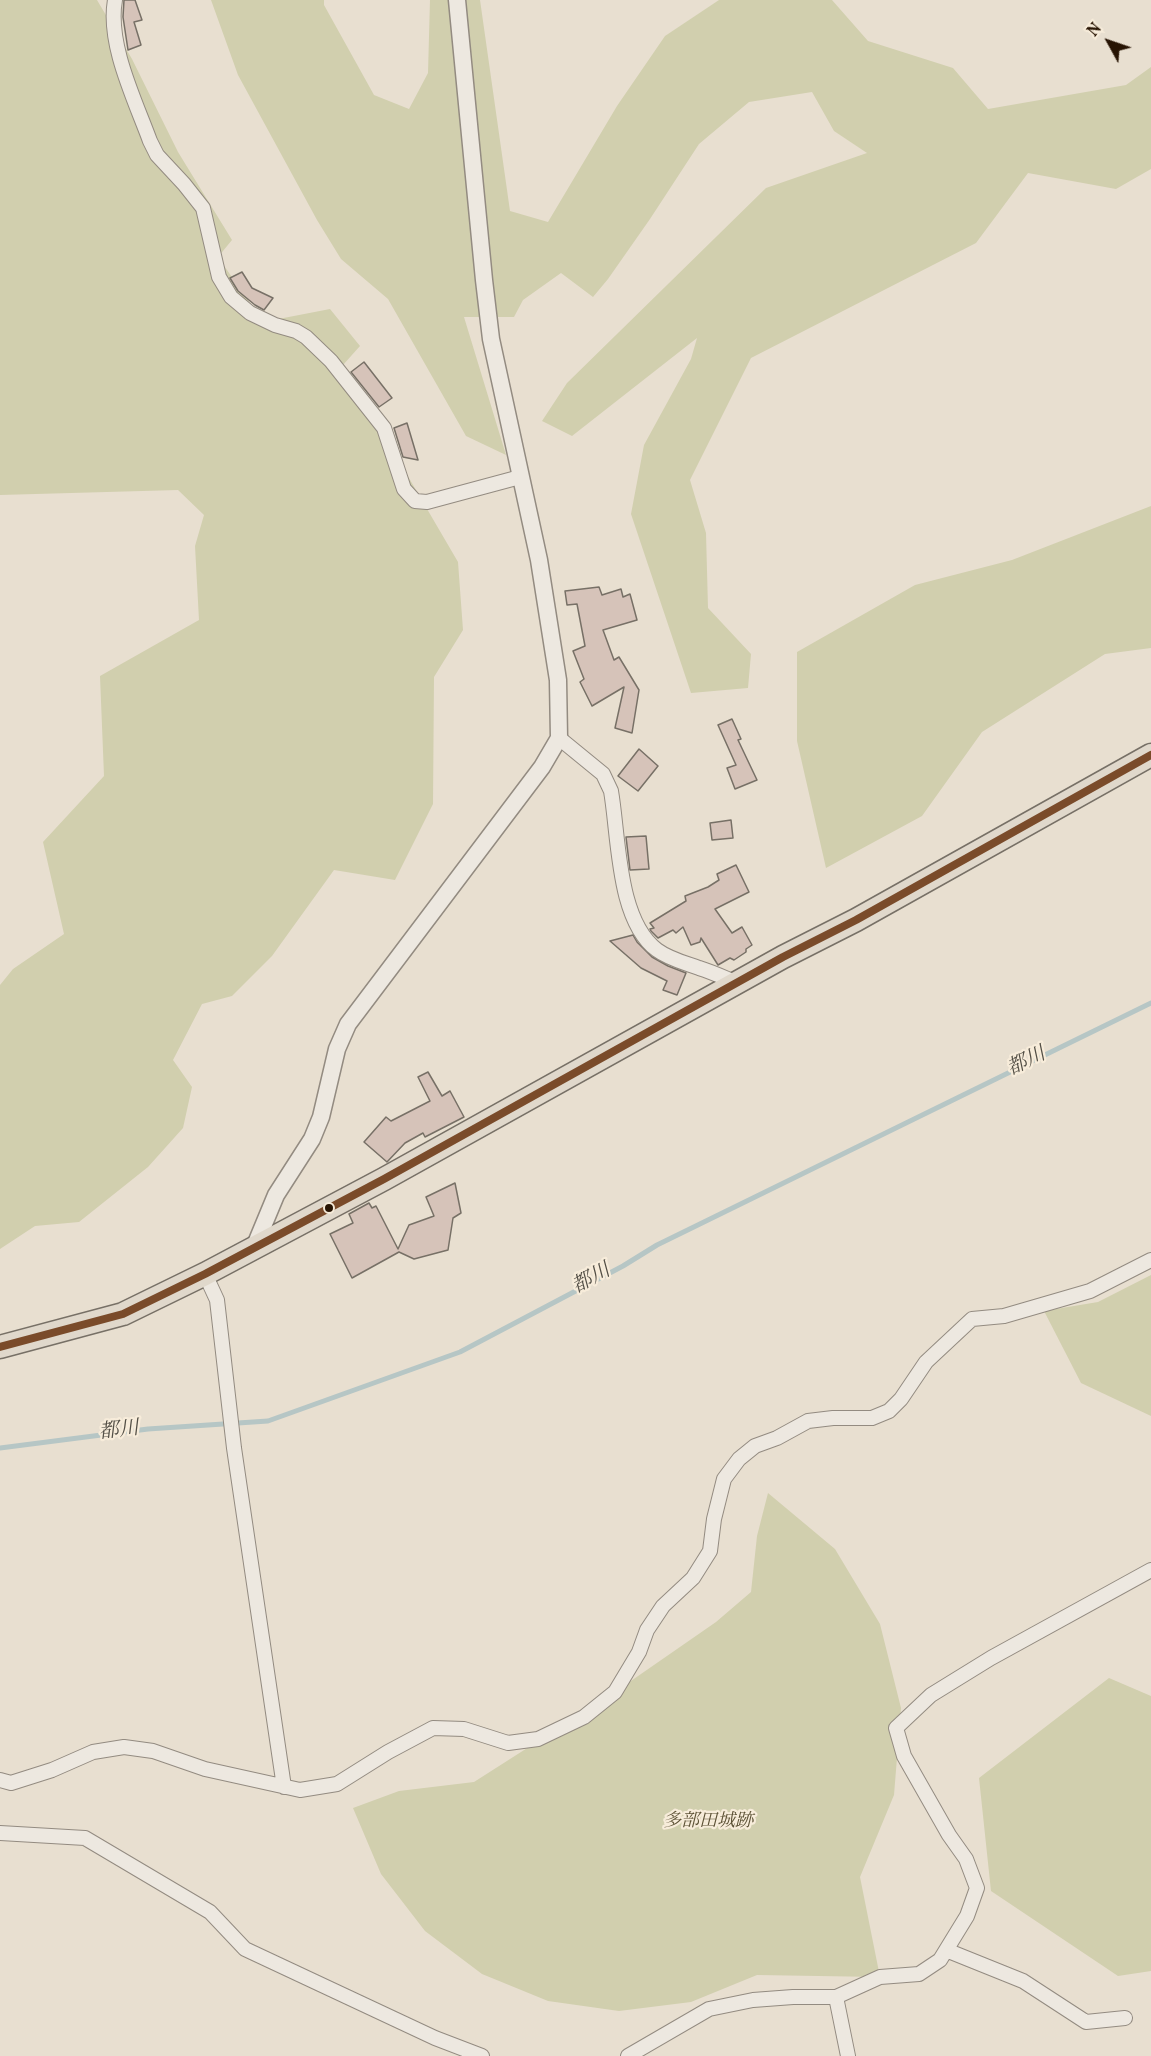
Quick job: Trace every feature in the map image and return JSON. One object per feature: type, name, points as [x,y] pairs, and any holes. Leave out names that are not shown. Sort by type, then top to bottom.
[{"type":"highway","points":[[0,1347],[123,1314],[205,1274],[384,1179],[1151,755]]},
{"type":"street","points":[[115,0],[112,16],[114,36],[150,141],[157,155],[203,208],[219,277],[231,297],[250,313],[306,337],[331,361],[384,428],[404,489],[415,501],[427,502],[520,477]]},
{"type":"street","points":[[254,1248],[276,1195],[312,1139],[321,1117],[337,1049],[348,1024],[542,767],[559,738],[558,680],[539,560],[491,339],[482,268],[457,0]]},
{"type":"street","points":[[559,738],[603,774],[611,791],[627,906],[641,931],[656,950],[678,962],[701,968],[737,983]]},
{"type":"street","points":[[0,1780],[11,1783],[52,1770],[93,1752],[124,1747],[153,1751],[205,1769],[300,1790],[337,1784],[388,1752],[434,1728],[464,1729],[508,1743],[538,1739],[584,1718],[615,1692],[639,1652],[647,1630],[663,1606],[693,1578],[710,1551],[714,1519],[724,1479],[739,1459],[755,1446],[777,1438],[808,1421],[833,1418],[872,1418],[889,1411],[901,1399],[926,1362],[972,1319],[1004,1316],[1090,1291],[1151,1260]]},
{"type":"street","points":[[205,1274],[217,1300],[234,1448],[284,1787]]},
{"type":"street","points":[[628,2056],[709,2008],[753,2000],[836,1997],[880,1977],[919,1974],[939,1960],[967,1916],[977,1888],[966,1859],[904,1756],[896,1728],[931,1695],[991,1658],[1151,1570]]},
{"type":"street","points":[[0,1833],[85,1838],[210,1912],[245,1949],[435,2038],[482,2056]]},
{"type":"street","points":[[946,1950],[1023,1981],[1086,2022],[1125,2018]]},
{"type":"street","points":[[836,1997],[848,2056]]},
{"type":"green space","points":[[0,0],[97,0],[132,59],[178,152],[232,240],[218,257],[263,322],[330,309],[360,346],[343,365],[458,562],[463,630],[434,677],[433,804],[395,880],[334,870],[272,956],[232,996],[202,1004],[173,1060],[192,1087],[183,1128],[148,1167],[79,1222],[35,1226],[0,1249],[0,985],[13,969],[64,934],[43,842],[104,776],[100,676],[199,620],[195,546],[204,515],[178,490],[0,495]]},
{"type":"green space","points":[[211,0],[324,0],[324,5],[374,95],[409,109],[428,73],[430,0],[480,0],[510,211],[548,222],[617,106],[665,36],[719,0],[832,0],[868,41],[953,68],[988,109],[1126,85],[1151,67],[1151,169],[1116,189],[1028,173],[976,243],[751,358],[690,480],[706,533],[708,608],[751,654],[748,688],[691,693],[631,514],[644,445],[691,359],[697,338],[572,436],[542,421],[567,383],[766,188],[867,153],[834,131],[812,92],[749,102],[699,144],[650,219],[593,297],[561,273],[523,300],[514,317],[464,317],[506,455],[466,436],[388,299],[341,259],[317,220],[238,75]]},
{"type":"green space","points":[[1151,506],[1151,648],[1105,654],[982,732],[922,816],[826,868],[797,741],[797,652],[915,585],[1012,560]]},
{"type":"green space","points":[[1151,1275],[1151,1416],[1081,1383],[1044,1311],[1098,1302]]},
{"type":"green space","name":"多部田城跡","points":[[768,1493],[835,1549],[880,1624],[901,1708],[894,1795],[860,1877],[880,1977],[757,1975],[691,2002],[619,2011],[548,2001],[482,1974],[425,1931],[381,1874],[353,1808],[399,1791],[474,1782],[615,1692],[716,1622],[751,1592],[757,1536]]},
{"type":"green space","points":[[1109,1678],[1151,1696],[1151,1971],[1118,1976],[991,1891],[979,1778]]},
{"type":"building","points":[[124,0],[135,0],[142,20],[134,22],[141,45],[128,50],[123,17]]},
{"type":"building","points":[[242,272],[252,288],[273,298],[264,310],[238,291],[230,278]]},
{"type":"building","points":[[364,362],[392,398],[379,407],[351,372]]},
{"type":"building","points":[[407,423],[418,460],[403,457],[394,428]]},
{"type":"building","points":[[599,587],[602,595],[621,589],[623,597],[630,594],[637,620],[603,630],[614,660],[619,657],[639,690],[632,733],[615,728],[624,687],[592,706],[580,682],[584,679],[573,651],[585,646],[577,604],[567,605],[565,591]]},
{"type":"building","points":[[732,719],[741,739],[738,740],[757,780],[735,789],[727,768],[736,765],[718,725]]},
{"type":"building","points":[[639,749],[658,766],[638,791],[618,776]]},
{"type":"building","points":[[731,820],[733,838],[712,840],[710,823]]},
{"type":"building","points":[[646,836],[649,869],[630,870],[626,837]]},
{"type":"building","points":[[736,865],[749,892],[715,909],[732,933],[742,927],[752,945],[746,949],[746,952],[734,960],[730,958],[718,965],[701,938],[700,942],[691,945],[683,927],[676,933],[673,930],[658,938],[651,931],[650,929],[654,928],[650,923],[686,901],[685,896],[719,880],[717,874]]},
{"type":"building","points":[[633,935],[652,957],[686,973],[677,995],[663,990],[667,981],[641,968],[610,941]]},
{"type":"building","points":[[428,1072],[442,1096],[450,1091],[464,1117],[425,1137],[423,1133],[405,1143],[387,1162],[364,1142],[386,1117],[391,1121],[430,1101],[418,1077]]},
{"type":"building","points":[[455,1183],[461,1213],[453,1218],[448,1250],[414,1259],[399,1252],[352,1278],[330,1234],[353,1223],[349,1214],[369,1203],[372,1208],[376,1206],[398,1249],[409,1225],[434,1216],[426,1197]]},
{"type":"waterway","name":"都川","points":[[0,1448],[148,1429],[268,1421],[460,1352],[623,1266],[657,1245],[1151,1003]]},
{"type":"transit line","points":[[0,1347],[123,1314],[205,1274],[384,1179],[1151,755]]}]
